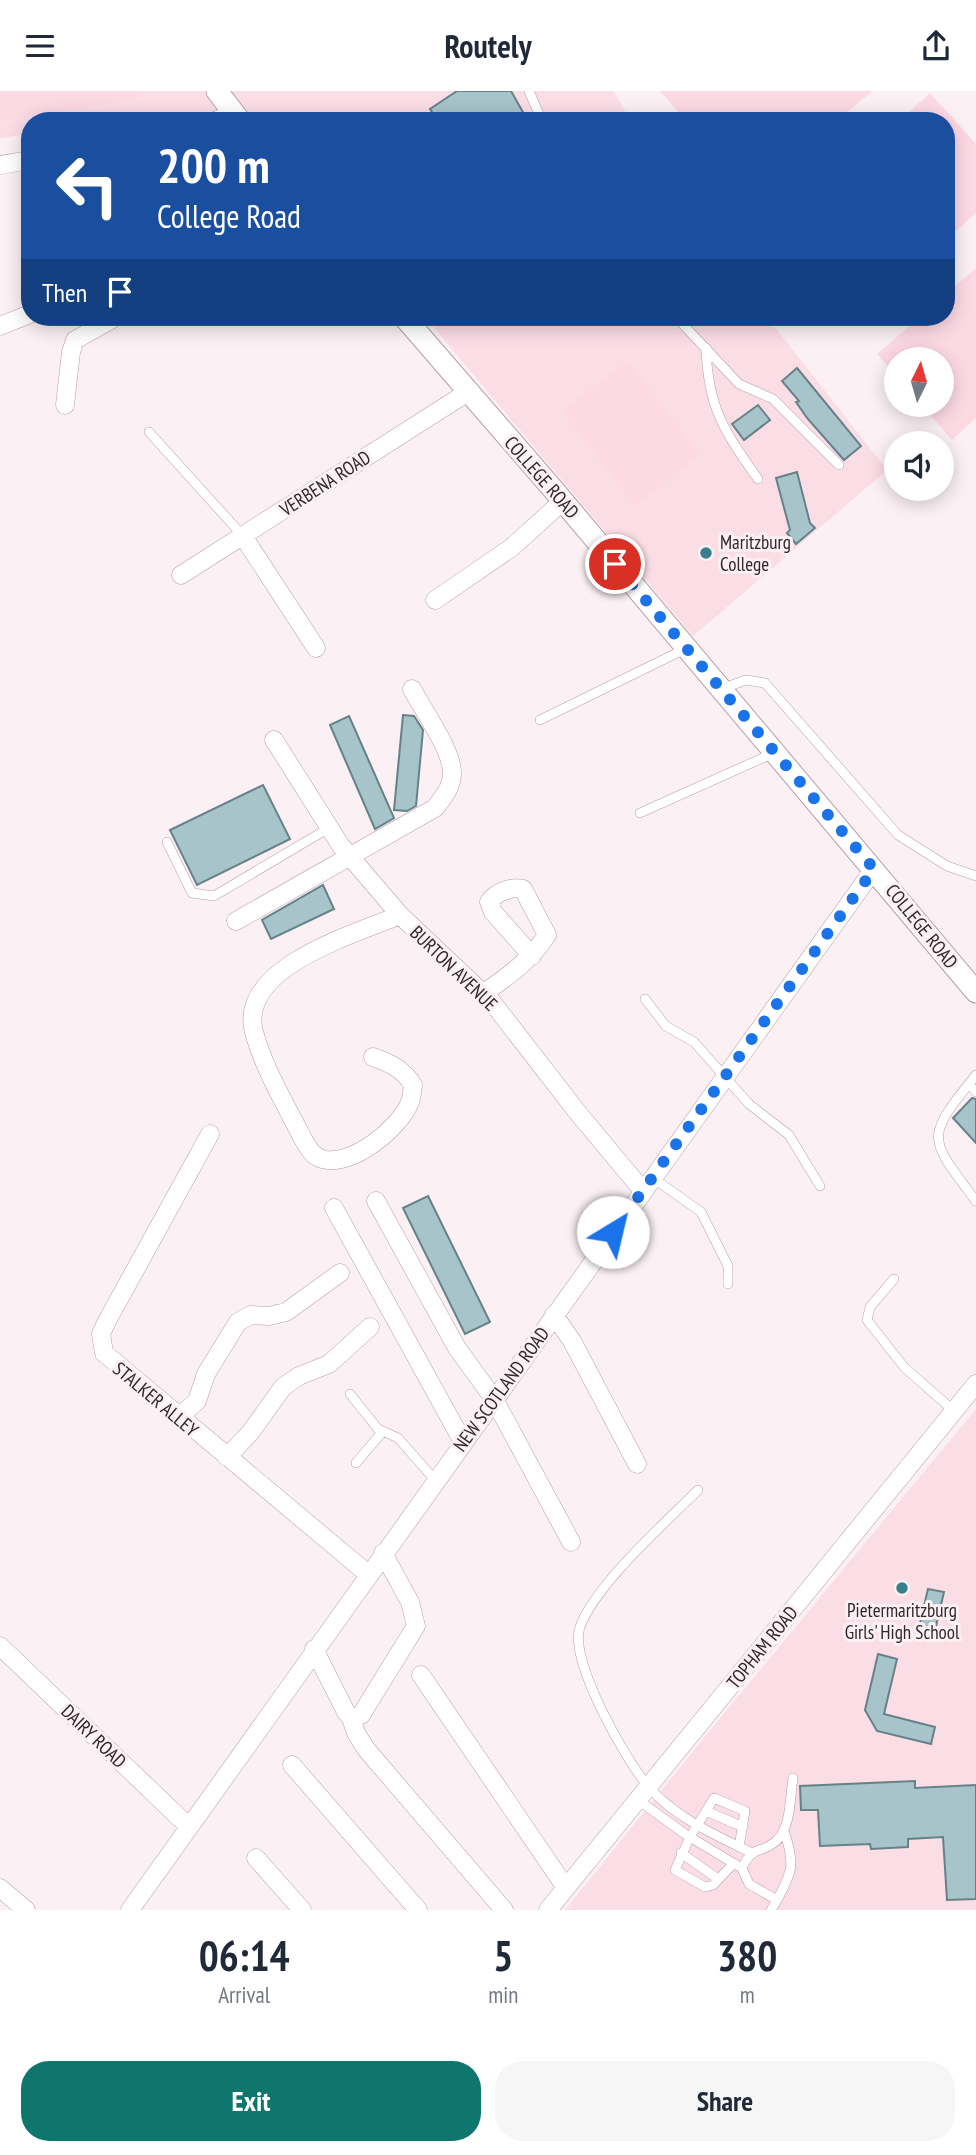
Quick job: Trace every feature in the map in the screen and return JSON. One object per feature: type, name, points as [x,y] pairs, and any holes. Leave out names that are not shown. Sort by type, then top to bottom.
[{"type":"street","points":[[217,91],[227,112]]},
{"type":"street","points":[[0,165],[21,162]]},
{"type":"street","points":[[0,326],[21,318]]},
{"type":"street","points":[[65,405],[71,352],[75,340],[100,326]]},
{"type":"street","name":"COLLEGE ROAD","points":[[412,326],[563,501],[685,649],[776,752],[976,992]]},
{"type":"street","name":"VERBENA ROAD","points":[[181,575],[468,392]]},
{"type":"street","points":[[435,600],[511,548],[563,501]]},
{"type":"street","points":[[243,536],[316,648]]},
{"type":"street","points":[[236,921],[435,808],[451,783],[450,760],[412,689]]},
{"type":"street","name":"BURTON AVENUE","points":[[274,740],[349,856],[400,915],[483,994],[648,1184]]},
{"type":"street","name":"NEW SCOTLAND ROAD","points":[[130,1910],[874,869]]},
{"type":"street","points":[[373,1057],[392,1064],[406,1074],[413,1085],[410,1103],[391,1127],[368,1147],[352,1157],[321,1159],[311,1153],[303,1139],[263,1056],[253,1030],[253,1006],[264,986],[279,972],[314,952],[400,915]]},
{"type":"street","points":[[483,994],[532,956]]},
{"type":"street","name":"STALKER ALLEY","points":[[210,1134],[101,1334],[104,1353],[368,1574]]},
{"type":"street","points":[[376,1201],[457,1348],[494,1399],[571,1542]]},
{"type":"street","points":[[334,1208],[463,1442]]},
{"type":"street","points":[[178,1417],[197,1401],[206,1374],[239,1322],[251,1315],[270,1316],[286,1312],[340,1273]]},
{"type":"street","points":[[554,1315],[572,1341],[637,1464]]},
{"type":"street","points":[[227,1457],[256,1426],[283,1387],[299,1376],[329,1364],[370,1327]]},
{"type":"street","name":"TOPHAM ROAD","points":[[548,1910],[976,1384]]},
{"type":"street","points":[[351,1718],[361,1715],[416,1626],[410,1602],[383,1553]]},
{"type":"street","name":"DAIRY ROAD","points":[[0,1646],[188,1826]]},
{"type":"street","points":[[314,1650],[366,1749],[504,1910]]},
{"type":"street","points":[[422,1675],[566,1888]]},
{"type":"street","points":[[292,1765],[418,1910]]},
{"type":"street","points":[[256,1858],[302,1910]]},
{"type":"street","points":[[0,1888],[26,1910]]},
{"type":"lane","points":[[529,91],[538,112]]},
{"type":"lane","points":[[685,326],[740,384],[773,399],[839,465]]},
{"type":"lane","points":[[706,348],[707,381],[716,412],[727,435],[758,479]]},
{"type":"lane","points":[[149,432],[243,536]]},
{"type":"lane","points":[[540,720],[685,649]]},
{"type":"lane","points":[[721,689],[746,680],[765,683],[898,835],[947,866],[976,876]]},
{"type":"lane","points":[[640,813],[776,752]]},
{"type":"lane","points":[[167,842],[192,893],[204,897],[214,896],[329,828]]},
{"type":"lane","points":[[645,999],[666,1026],[694,1042],[749,1104],[789,1135],[820,1186]]},
{"type":"lane","points":[[976,1075],[947,1110],[937,1137],[940,1154],[976,1201]]},
{"type":"lane","points":[[969,1084],[976,1092]]},
{"type":"lane","points":[[648,1184],[701,1212],[728,1266],[728,1284]]},
{"type":"lane","points":[[894,1279],[870,1307],[867,1320],[904,1367],[954,1411]]},
{"type":"lane","points":[[350,1394],[383,1431],[398,1438],[435,1481]]},
{"type":"lane","points":[[356,1464],[383,1431]]},
{"type":"lane","points":[[698,1490],[621,1568],[579,1628],[580,1647],[592,1689],[643,1793],[690,1837],[738,1866],[749,1884],[776,1900]]},
{"type":"lane","points":[[771,1910],[787,1881],[793,1862],[784,1831],[793,1778]]},
{"type":"lane","points":[[643,1793],[698,1826],[750,1852]]},
{"type":"lane","points":[[739,1847],[745,1811],[717,1797],[712,1800],[681,1853],[675,1867],[676,1873],[705,1887],[738,1866],[750,1852],[776,1841],[784,1831]]},
{"type":"lane","points":[[706,1811],[743,1827]]},
{"type":"lane","points":[[681,1853],[718,1879]]},
{"type":"shaded area","points":[[0,91],[613,91],[626,112],[21,112],[21,135],[0,138]]},
{"type":"shaded area","points":[[0,91],[135,91],[140,99],[57,112],[21,112],[21,118],[0,121]]},
{"type":"shaded area","points":[[660,91],[872,91],[848,112],[678,112]]},
{"type":"shaded area","points":[[930,93],[947,112],[909,112]]},
{"type":"shaded area","points":[[955,121],[976,144],[976,213],[955,232]]},
{"type":"shaded area","points":[[976,268],[976,418],[954,438],[954,431],[944,431],[932,417],[954,417],[954,347],[885,347],[910,326],[955,326],[955,286]]},
{"type":"shaded area","name":"Maritzburg College","points":[[433,326],[774,326],[884,466],[884,473],[693,636]]},
{"type":"shaded area","points":[[884,348],[884,362],[877,354]]},
{"type":"shaded area","points":[[628,361],[700,455],[635,505],[562,411]]},
{"type":"shaded area","name":"Pietermaritzburg Girls' High School","points":[[976,1409],[976,1910],[565,1910],[708,1733]]},
{"type":"building","points":[[457,91],[511,91],[523,112],[432,112],[430,109]]},
{"type":"building","points":[[797,368],[861,446],[844,460],[807,418],[796,402],[799,401],[782,381]]},
{"type":"building","points":[[758,405],[770,420],[744,440],[732,424]]},
{"type":"building","points":[[797,472],[810,523],[815,528],[796,544],[787,533],[790,530],[776,478]]},
{"type":"building","points":[[403,715],[414,716],[423,730],[416,806],[407,811],[394,810]]},
{"type":"building","points":[[349,716],[394,818],[375,829],[330,725]]},
{"type":"building","points":[[263,785],[290,839],[197,885],[170,830]]},
{"type":"building","points":[[323,885],[334,909],[271,939],[262,920]]},
{"type":"building","points":[[972,1098],[976,1099],[976,1143],[953,1118]]},
{"type":"building","points":[[428,1196],[490,1322],[465,1334],[403,1208]]},
{"type":"building","points":[[928,1589],[944,1592],[933,1639],[917,1636]]},
{"type":"building","points":[[878,1654],[897,1659],[884,1714],[935,1727],[931,1744],[877,1731],[865,1710]]},
{"type":"building","points":[[915,1781],[915,1788],[976,1785],[976,1899],[947,1900],[943,1837],[908,1839],[908,1847],[871,1849],[870,1844],[820,1846],[818,1810],[801,1810],[800,1786]]},
{"type":"place","name":"Maritzburg College","points":[[706,553]]},
{"type":"place","name":"Pietermaritzburg Girls' High School","points":[[902,1588]]},
{"type":"route","points":[[613,1232],[874,869],[615,564]]}]
